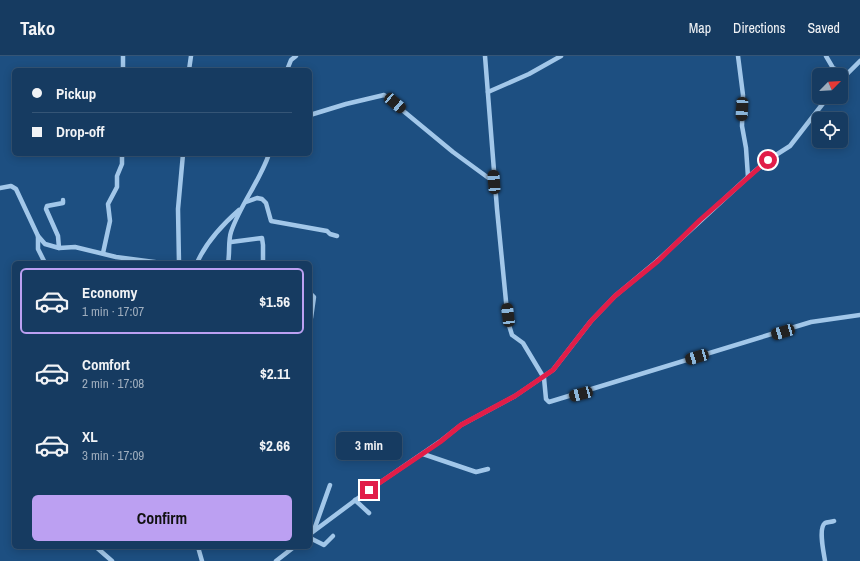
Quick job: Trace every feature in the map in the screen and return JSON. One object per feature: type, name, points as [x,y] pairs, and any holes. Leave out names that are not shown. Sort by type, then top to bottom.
[{"type":"street","points":[[123,56],[123,68]]},
{"type":"street","points":[[189,68],[190,56]]},
{"type":"street","points":[[288,68],[291,60],[296,56]]},
{"type":"street","points":[[485,56],[494,182],[510,330],[514,337],[523,343],[544,378],[546,399],[549,402],[811,322],[860,315]]},
{"type":"street","points":[[488,92],[529,74],[561,56]]},
{"type":"street","points":[[738,56],[743,95],[742,126],[746,148],[748,177]]},
{"type":"street","points":[[826,56],[833,68]]},
{"type":"street","points":[[848,72],[860,61]]},
{"type":"street","points":[[312,114],[358,100],[384,96],[453,152],[494,182]]},
{"type":"street","points":[[312,530],[423,454],[461,425],[515,396],[544,378],[562,360],[591,321],[615,296],[658,261],[748,177],[768,160],[790,146],[823,104]]},
{"type":"street","points":[[103,253],[110,222],[108,204],[117,187],[117,176],[122,164],[122,156]]},
{"type":"street","points":[[180,261],[178,208],[183,156]]},
{"type":"street","points":[[228,261],[231,232],[265,166],[268,156]]},
{"type":"street","points":[[0,188],[11,186],[16,189],[38,236],[45,244],[59,248],[75,247],[116,257],[147,261]]},
{"type":"street","points":[[246,202],[257,198],[262,199],[266,203],[271,221],[327,231],[330,234],[337,236]]},
{"type":"street","points":[[59,248],[58,236],[46,209],[47,206],[63,203],[63,200]]},
{"type":"street","points":[[198,261],[219,228],[243,208]]},
{"type":"street","points":[[38,236],[38,249],[44,261]]},
{"type":"street","points":[[231,242],[262,238],[263,261]]},
{"type":"street","points":[[312,295],[314,297],[312,311]]},
{"type":"street","points":[[423,454],[476,472],[488,469]]},
{"type":"street","points":[[312,530],[330,486]]},
{"type":"street","points":[[355,500],[369,513]]},
{"type":"street","points":[[825,561],[821,532],[822,526],[825,523],[834,521]]},
{"type":"street","points":[[312,539],[324,545],[333,536]]},
{"type":"street","points":[[98,549],[112,561]]},
{"type":"street","points":[[199,549],[202,561]]},
{"type":"street","points":[[276,561],[291,549]]},
{"type":"route","points":[[369,490],[440,442],[461,425],[541,380],[562,360],[591,321],[624,287],[658,261],[700,220],[768,160]]}]
